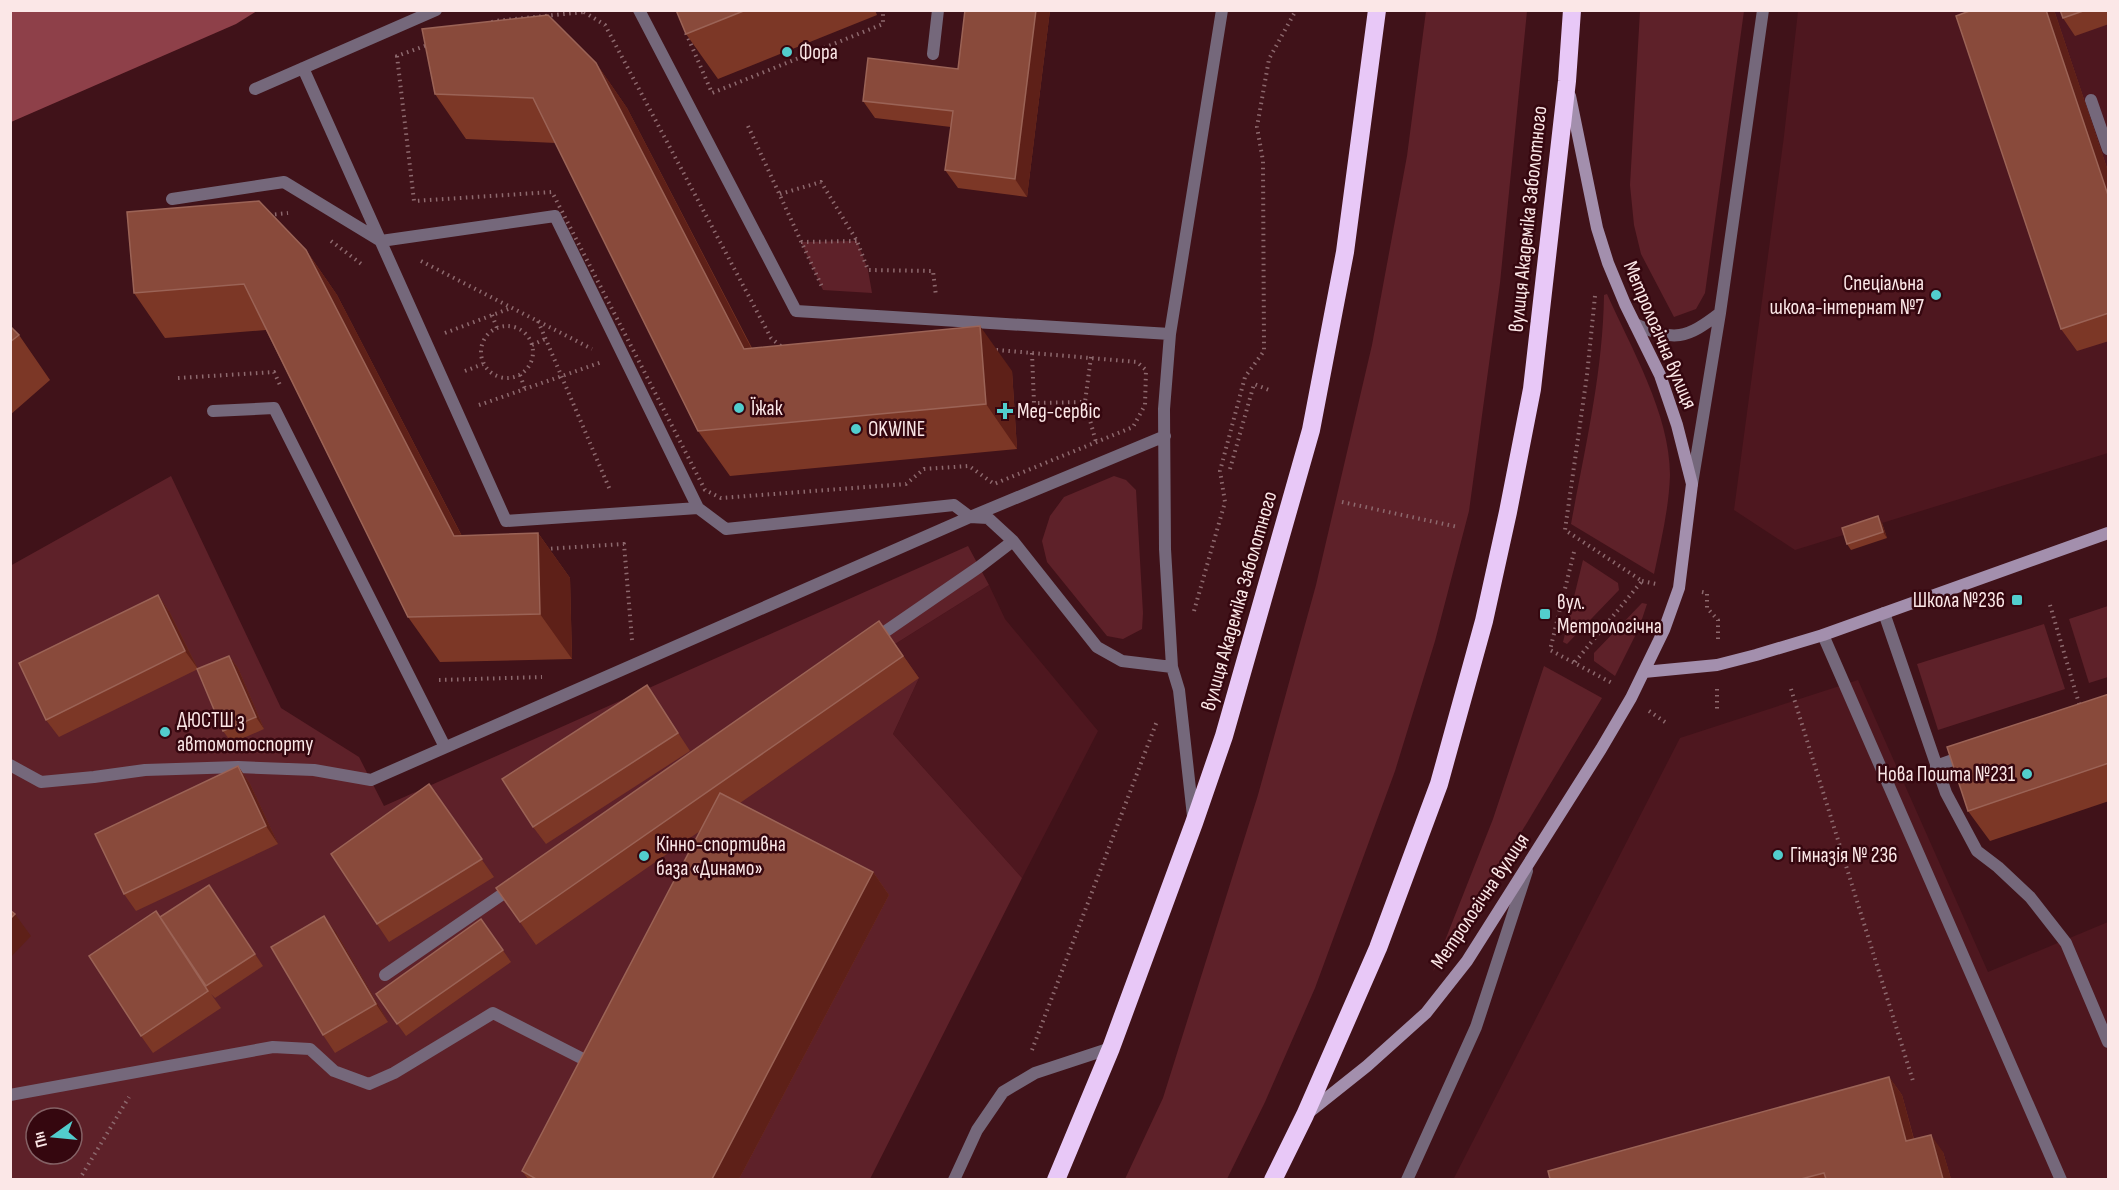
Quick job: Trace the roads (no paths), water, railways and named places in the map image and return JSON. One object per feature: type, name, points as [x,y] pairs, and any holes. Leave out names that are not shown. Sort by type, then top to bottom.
[{"type":"highway","name":"вулиця Академіка Заболотного","points":[[1056,1179],[1112,1048],[1224,735],[1311,430],[1345,252],[1377,10]]},
{"type":"highway","name":"вулиця Академіка Заболотного","points":[[1273,1179],[1305,1115],[1378,948],[1435,795],[1484,621],[1532,389],[1567,81],[1572,10]]},
{"type":"street","name":"Метрологічна вулиця","points":[[1305,1115],[1367,1066],[1426,1013],[1467,962],[1601,749],[1644,672],[1664,630],[1679,588],[1692,484],[1677,425],[1660,375],[1608,263],[1597,228],[1567,81]]},
{"type":"street","points":[[1644,672],[1717,665],[1756,655],[1884,613],[2109,533]]},
{"type":"lane","points":[[255,89],[436,10]]},
{"type":"lane","points":[[639,10],[796,311],[1170,334]]},
{"type":"lane","points":[[933,54],[938,10]]},
{"type":"lane","points":[[1194,823],[1179,690],[1172,667],[1165,549],[1164,410],[1170,334],[1222,10]]},
{"type":"lane","points":[[1692,484],[1720,313],[1762,10]]},
{"type":"lane","points":[[303,68],[506,521],[698,508]]},
{"type":"lane","points":[[2091,100],[2109,149]]},
{"type":"lane","points":[[172,199],[284,182],[381,241],[555,216],[698,508],[726,529],[954,505],[970,517],[988,518],[1013,541],[1097,647],[1122,661],[1172,667]]},
{"type":"lane","points":[[1635,324],[1658,334],[1677,337],[1699,329],[1720,313]]},
{"type":"lane","points":[[213,411],[274,408],[445,747]]},
{"type":"lane","points":[[10,765],[40,782],[145,770],[238,767],[314,770],[371,780],[970,517],[1164,436]]},
{"type":"lane","points":[[862,647],[980,567],[1013,541]]},
{"type":"lane","points":[[1884,613],[1946,793],[1977,851],[2030,897],[2066,943],[2109,1042]]},
{"type":"lane","points":[[1823,634],[2061,1179]]},
{"type":"lane","points":[[1936,766],[1982,750]]},
{"type":"lane","points":[[1407,1179],[1476,1027],[1530,863]]},
{"type":"lane","points":[[385,975],[522,881]]},
{"type":"lane","points":[[10,1095],[273,1047],[310,1049],[334,1071],[369,1084],[394,1073],[493,1014],[589,1062]]},
{"type":"lane","points":[[954,1179],[977,1130],[1003,1092],[1035,1073],[1112,1048]]},
{"type":"place","name":"Фора","points":[[787,52]]},
{"type":"place","name":"Спеціальна школа-інтернат №7","points":[[1936,295]]},
{"type":"place","name":"Їжак","points":[[739,408]]},
{"type":"place","name":"Мед-сервіс","points":[[1005,411]]},
{"type":"place","name":"OKWINE","points":[[856,429]]},
{"type":"place","name":"Школа №236","points":[[2017,600]]},
{"type":"place","name":"вул. Метрологічна","points":[[1545,614]]},
{"type":"place","name":"ДЮСТШ з автомотоспорту","points":[[165,732]]},
{"type":"place","name":"Нова Пошта №231","points":[[2027,774]]},
{"type":"place","name":"Гімназія № 236","points":[[1778,855]]},
{"type":"place","name":"Кінно-спортивна база «Динамо»","points":[[644,856]]}]
